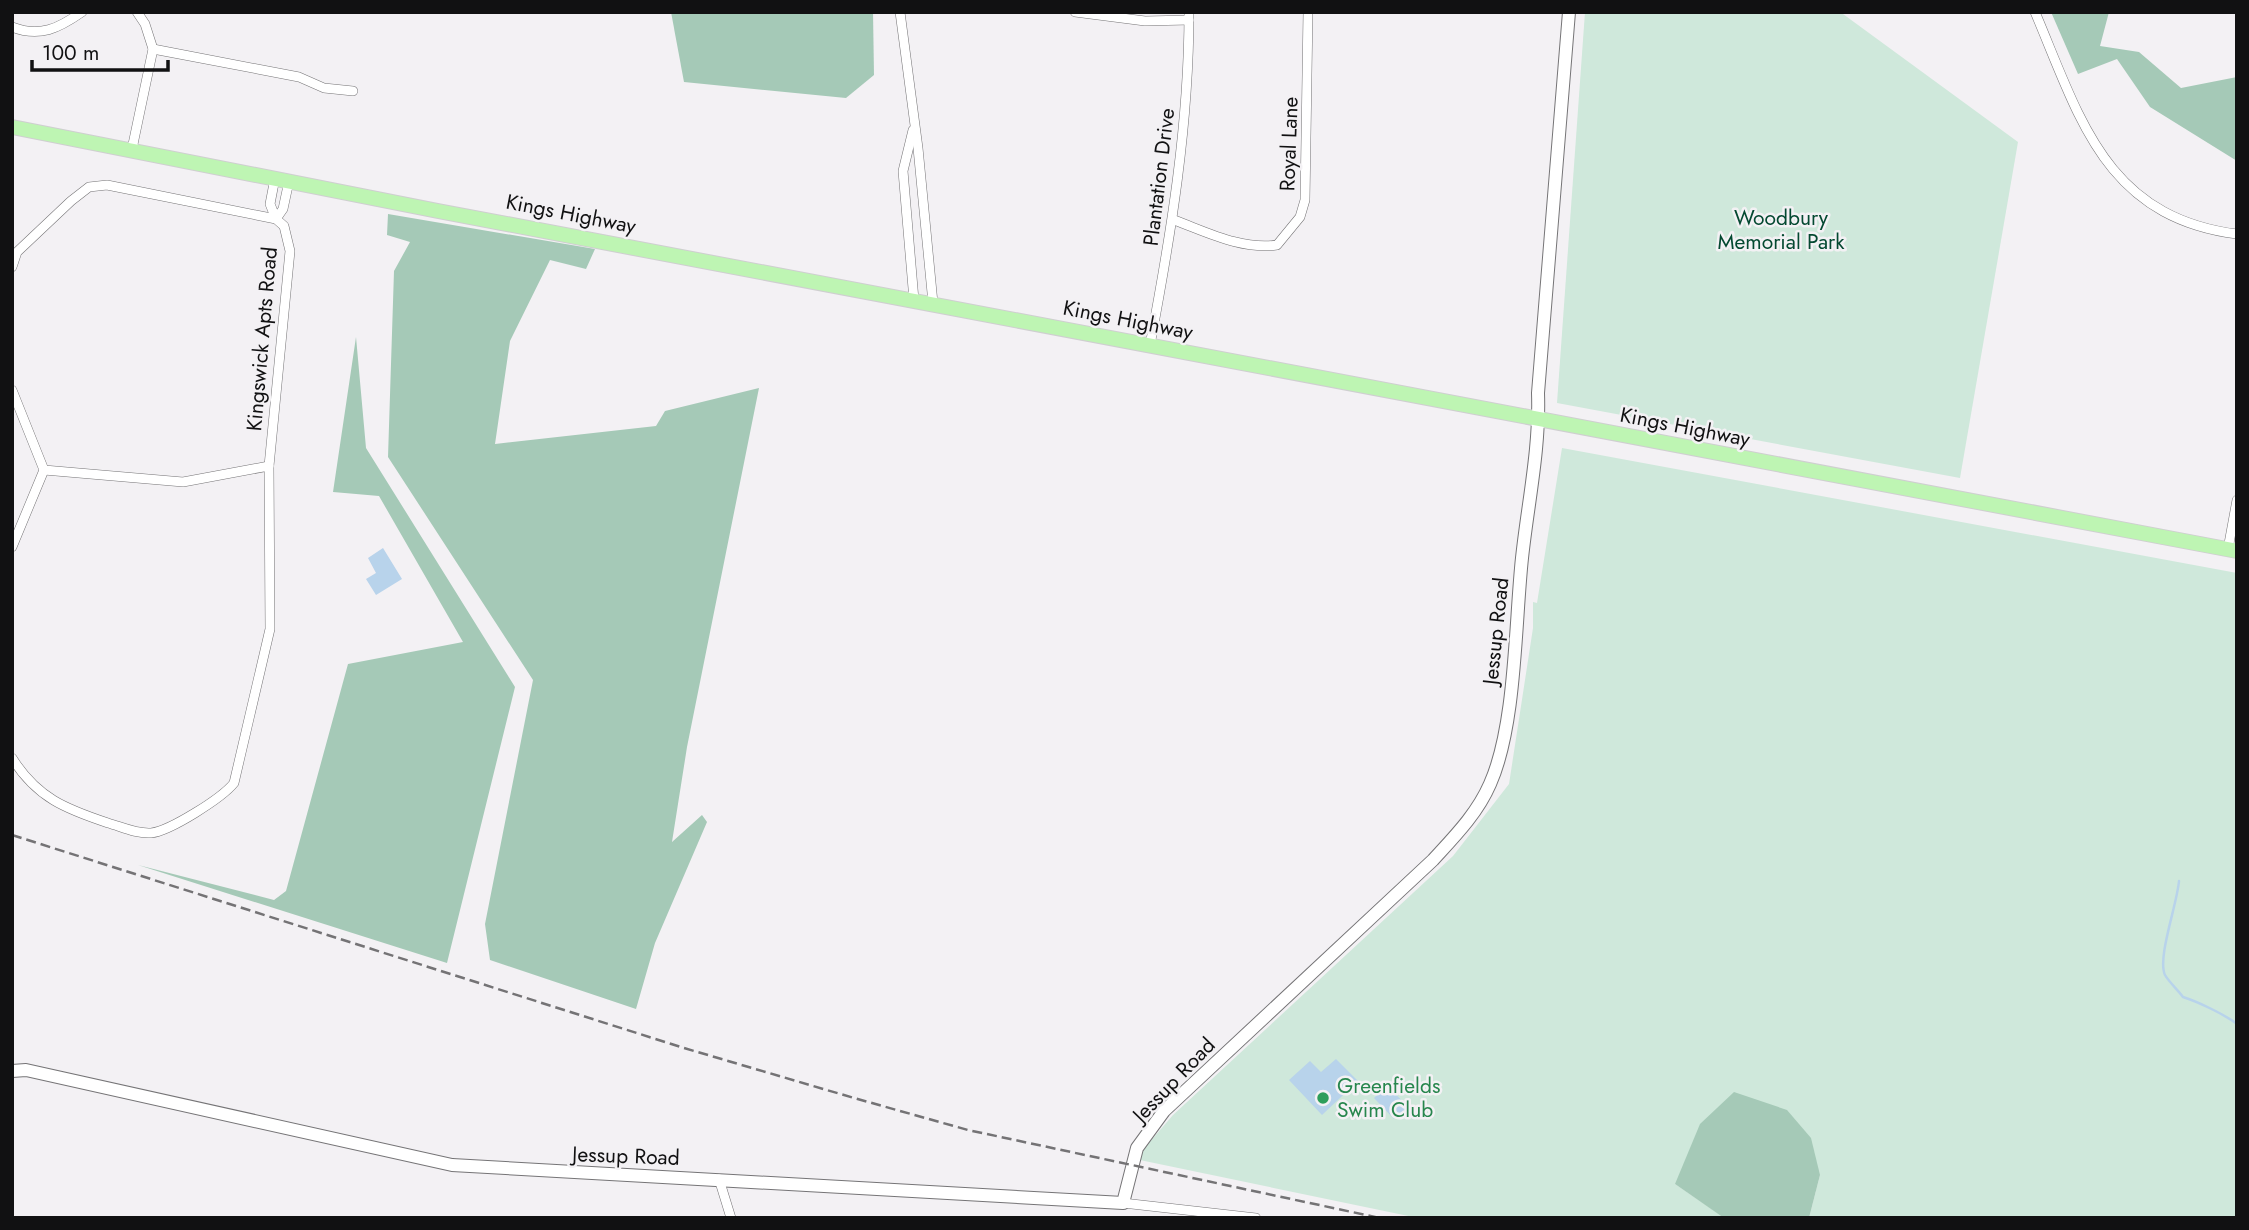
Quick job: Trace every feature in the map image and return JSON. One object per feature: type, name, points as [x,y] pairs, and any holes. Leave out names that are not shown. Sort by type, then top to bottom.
[{"type":"main road","name":"Kings Highway","points":[[12,127],[2232,550]]},
{"type":"street","points":[[12,27],[37,33],[57,29],[82,12]]},
{"type":"street","points":[[132,149],[153,49],[145,24],[137,12]]},
{"type":"street","points":[[900,12],[933,303]]},
{"type":"street","points":[[1075,12],[1145,21],[1189,16]]},
{"type":"street","name":"Royal Lane","points":[[1174,220],[1244,245],[1264,247],[1277,245],[1300,217],[1305,200],[1308,12]]},
{"type":"street","name":"Jessup Road","points":[[12,1071],[26,1070],[452,1165],[719,1179],[766,1185],[1123,1203],[1137,1149],[1164,1111],[1433,860],[1468,823],[1490,784],[1507,714],[1539,420],[1538,393],[1569,12]]},
{"type":"street","points":[[2035,12],[2084,127],[2123,184],[2150,205],[2180,220],[2209,231],[2237,234]]},
{"type":"street","name":"Plantation Drive","points":[[1150,345],[1174,220],[1186,110],[1189,16]]},
{"type":"street","points":[[153,49],[299,76],[324,88],[353,91]]},
{"type":"street","points":[[914,128],[903,171],[914,300]]},
{"type":"street","name":"Kingswick Apts Road","points":[[12,758],[21,773],[63,808],[134,831],[153,833],[226,793],[234,783],[270,629],[269,466],[290,251],[284,226],[276,219],[270,204],[282,180]]},
{"type":"street","name":"Kingswick Apts Road","points":[[276,219],[283,209],[282,180]]},
{"type":"street","name":"Kingswick Apts Road","points":[[12,267],[17,252],[24,244],[89,187],[107,185],[276,219]]},
{"type":"street","points":[[12,390],[44,470],[12,547]]},
{"type":"street","points":[[44,470],[183,482],[269,466]]},
{"type":"street","points":[[2232,550],[2237,500]]},
{"type":"street","points":[[719,1179],[732,1218]]},
{"type":"street","points":[[1123,1203],[1185,1213],[1256,1218]]},
{"type":"green space","points":[[671,12],[873,12],[874,75],[846,98],[684,82]]},
{"type":"green space","name":"Woodbury Memorial Park","points":[[1585,12],[1843,14],[2018,142],[1960,478],[1557,403]]},
{"type":"green space","points":[[2051,12],[2109,12],[2100,46],[2139,52],[2181,88],[2237,77],[2237,161],[2150,107],[2117,59],[2078,74]]},
{"type":"green space","points":[[388,214],[595,249],[586,269],[550,260],[510,341],[495,444],[656,426],[665,411],[759,388],[687,747],[672,842],[702,815],[707,822],[655,943],[636,1009],[490,960],[485,924],[533,680],[388,457],[394,271],[410,242],[387,235]]},
{"type":"green space","points":[[356,337],[366,448],[515,687],[447,963],[138,865],[274,900],[286,891],[348,664],[463,642],[379,496],[333,492]]},
{"type":"green space","points":[[1562,448],[2237,573],[2237,1218],[1809,1218],[1820,1175],[1675,1184],[1725,1218],[1418,1218],[1135,1159],[1173,1115],[1453,856],[1509,784],[1533,628],[1533,602],[1537,603]]},
{"type":"green space","points":[[1734,1092],[1787,1110],[1811,1138],[1820,1175],[1809,1218],[1724,1218],[1675,1184],[1700,1124]]},
{"type":"water","points":[[383,548],[402,579],[376,595],[366,579],[376,573],[368,558]]},
{"type":"water","name":"Greenfields Swim Club","points":[[1336,1059],[1358,1081],[1322,1115],[1289,1080],[1310,1061],[1321,1072]]},
{"type":"water","points":[[1387,1085],[1408,1107],[1394,1119],[1374,1098]]},
{"type":"waterway","points":[[2179,881],[2165,944],[2165,975],[2183,997],[2210,1008],[2237,1024]]},
{"type":"railway","points":[[12,835],[684,1048],[968,1130],[1380,1218]]},
{"type":"place","name":"Greenfields Swim Club","points":[[1323,1098]]}]
